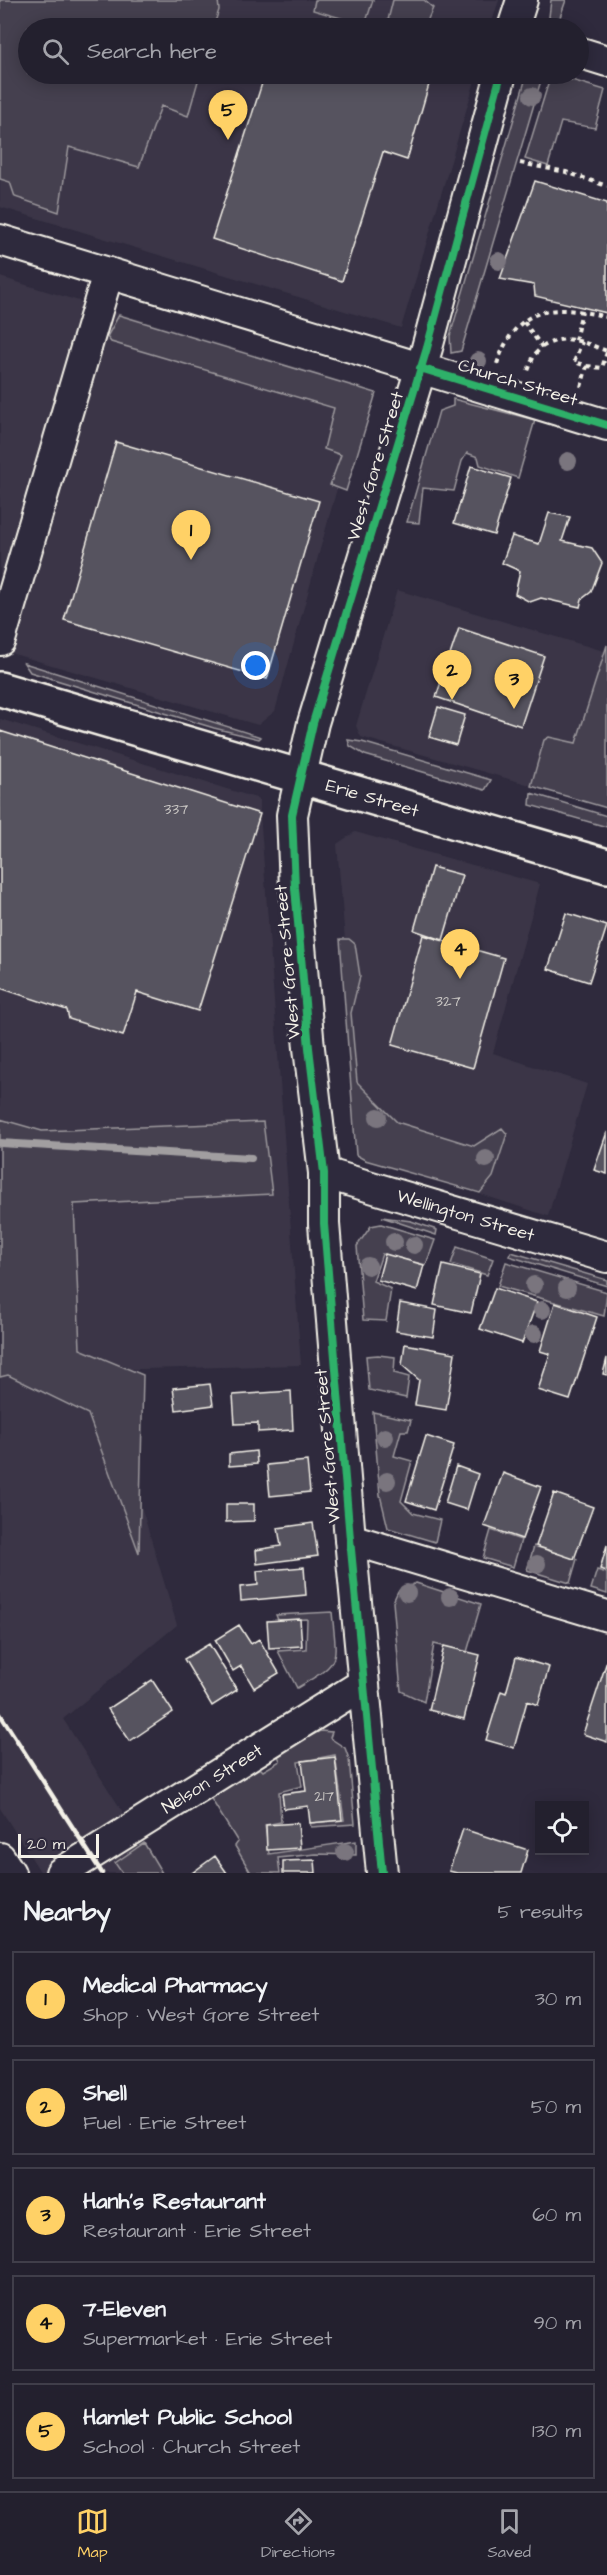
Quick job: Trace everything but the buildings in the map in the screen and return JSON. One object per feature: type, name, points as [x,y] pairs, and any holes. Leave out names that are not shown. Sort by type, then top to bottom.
[{"type":"main road","name":"Erie Street","points":[[0,689],[607,866]]},
{"type":"street","points":[[516,18],[522,0]]},
{"type":"street","points":[[589,55],[607,61]]},
{"type":"street","name":"West Gore Street","points":[[382,1873],[350,1539],[324,1224],[324,1173],[309,1048],[291,828],[313,723],[420,368],[498,84]]},
{"type":"street","name":"Church Street","points":[[0,240],[607,425]]},
{"type":"street","points":[[0,640],[108,273]]},
{"type":"street","name":"Wellington Street","points":[[324,1173],[607,1257]]},
{"type":"street","points":[[350,1539],[607,1616]]},
{"type":"street","name":"Nelson Street","points":[[61,1873],[363,1684]]},
{"type":"street","points":[[0,1858],[10,1873]]},
{"type":"path","points":[[520,163],[566,172],[607,186]]},
{"type":"path","points":[[497,365],[504,345],[524,322],[543,311],[559,308],[607,317]]},
{"type":"path","points":[[575,340],[582,311]]},
{"type":"path","points":[[524,322],[542,347]]},
{"type":"path","points":[[527,374],[534,355],[555,339],[575,340],[582,342],[607,351],[602,368],[574,362],[582,342]]},
{"type":"path","points":[[581,388],[587,366]]},
{"type":"shaded area","points":[[0,0],[499,0],[493,18],[18,18],[18,84],[474,84],[401,328],[0,207]]},
{"type":"shaded area","points":[[0,0],[218,0],[219,10],[216,18],[18,18],[18,84],[197,84],[188,116],[161,106],[139,167],[69,147],[59,212],[15,197],[10,182],[0,179]]},
{"type":"shaded area","points":[[315,0],[373,0],[367,18],[341,18],[313,10]]},
{"type":"shaded area","points":[[393,0],[424,0],[433,8],[428,18],[388,18]]},
{"type":"shaded area","points":[[551,0],[566,0],[560,18],[549,17]]},
{"type":"shaded area","points":[[524,84],[540,84],[461,351],[451,353],[450,336]]},
{"type":"shaded area","points":[[548,84],[585,84],[605,90],[595,128],[561,122],[548,166],[525,159]]},
{"type":"shaded area","points":[[0,277],[365,388],[275,711],[258,725],[0,650]]},
{"type":"shaded area","points":[[119,315],[376,393],[346,491],[330,485],[341,455],[324,449],[334,408],[111,342],[107,337]]},
{"type":"shaded area","points":[[453,399],[535,420],[518,478],[480,465],[478,457],[467,453],[462,461],[454,491],[423,488],[419,523],[407,522],[439,411],[453,406]]},
{"type":"shaded area","points":[[397,590],[607,652],[569,796],[361,737],[356,726]]},
{"type":"shaded area","points":[[607,645],[607,808],[531,786],[544,740],[549,737],[576,743]]},
{"type":"shaded area","points":[[24,663],[261,737],[259,739],[214,728],[30,672]]},
{"type":"shaded area","points":[[0,719],[259,799],[301,1365],[100,1370],[177,1625],[63,1719],[162,1873],[41,1873],[0,1808]]},
{"type":"shaded area","points":[[348,740],[362,742],[491,780],[485,790],[365,755],[350,746]]},
{"type":"shaded area","points":[[531,793],[607,816],[607,827],[530,805]]},
{"type":"shaded area","points":[[355,832],[540,884],[493,1053],[587,1084],[548,1216],[363,1156],[337,844]]},
{"type":"shaded area","points":[[340,939],[349,939],[355,944],[360,976],[351,1013],[357,1082],[397,1122],[474,1146],[502,1128],[507,1134],[493,1177],[480,1193],[365,1160],[356,1155]]},
{"type":"shaded area","points":[[0,1119],[42,1131],[263,1122],[272,1194],[74,1204],[80,1349],[143,1375],[139,1553],[88,1414],[8,1375],[0,1377]]},
{"type":"shaded area","points":[[382,1217],[411,1221],[437,1230],[436,1235]]},
{"type":"shaded area","points":[[381,1224],[435,1240],[426,1265],[382,1254],[373,1281],[391,1289],[386,1321],[363,1320],[357,1246],[371,1226]]},
{"type":"shaded area","points":[[457,1247],[493,1259],[487,1275],[451,1264]]},
{"type":"shaded area","points":[[511,1252],[607,1280],[607,1286],[509,1256]]},
{"type":"shaded area","points":[[506,1262],[607,1292],[604,1316],[498,1286]]},
{"type":"shaded area","points":[[366,1356],[395,1357],[394,1373],[409,1377],[406,1398],[369,1390]]},
{"type":"shaded area","points":[[373,1412],[411,1420],[408,1431],[401,1431],[394,1456],[412,1461],[401,1501],[413,1513],[440,1520],[435,1542],[388,1528],[380,1495]]},
{"type":"shaded area","points":[[491,1530],[521,1540],[513,1567],[483,1558]]},
{"type":"shaded area","points":[[534,1546],[577,1559],[570,1583],[527,1570]]},
{"type":"shaded area","points":[[597,1570],[607,1573],[607,1594],[591,1589]]},
{"type":"shaded area","points":[[416,1583],[481,1604],[467,1652],[434,1644],[424,1702],[401,1691],[393,1602],[398,1591]]},
{"type":"shaded area","points":[[332,1612],[335,1642],[333,1659],[322,1672],[297,1688],[278,1651],[306,1649],[307,1619],[278,1620],[276,1615]]},
{"type":"shaded area","points":[[320,1731],[332,1732],[330,1738],[345,1748],[349,1759],[355,1824],[311,1827],[310,1823],[344,1820],[335,1755],[298,1762],[302,1786],[279,1792],[281,1822],[265,1825],[269,1854],[356,1841],[356,1855],[316,1854],[278,1858],[280,1873],[251,1873],[235,1846],[238,1842],[210,1797],[258,1766],[263,1771],[280,1761],[277,1753]]},
{"type":"shaded area","points":[[144,1843],[162,1873],[122,1873],[115,1863]]},
{"type":"waterway","points":[[0,1143],[251,1158]]},
{"type":"railway","points":[[0,1714],[102,1873]]},
{"type":"cycle path","points":[[382,1873],[350,1539],[324,1224],[324,1173],[309,1048],[295,888],[292,815],[313,723],[427,348],[498,84]]},
{"type":"cycle path","points":[[420,368],[607,425]]},
{"type":"place","name":"Hamlet Public School","points":[[228,140]]},
{"type":"place","name":"Medical Pharmacy","points":[[191,560]]},
{"type":"place","name":"Shell","points":[[452,700]]},
{"type":"place","name":"Hanh's Restaurant","points":[[514,709]]},
{"type":"place","name":"7-Eleven","points":[[460,979]]}]
